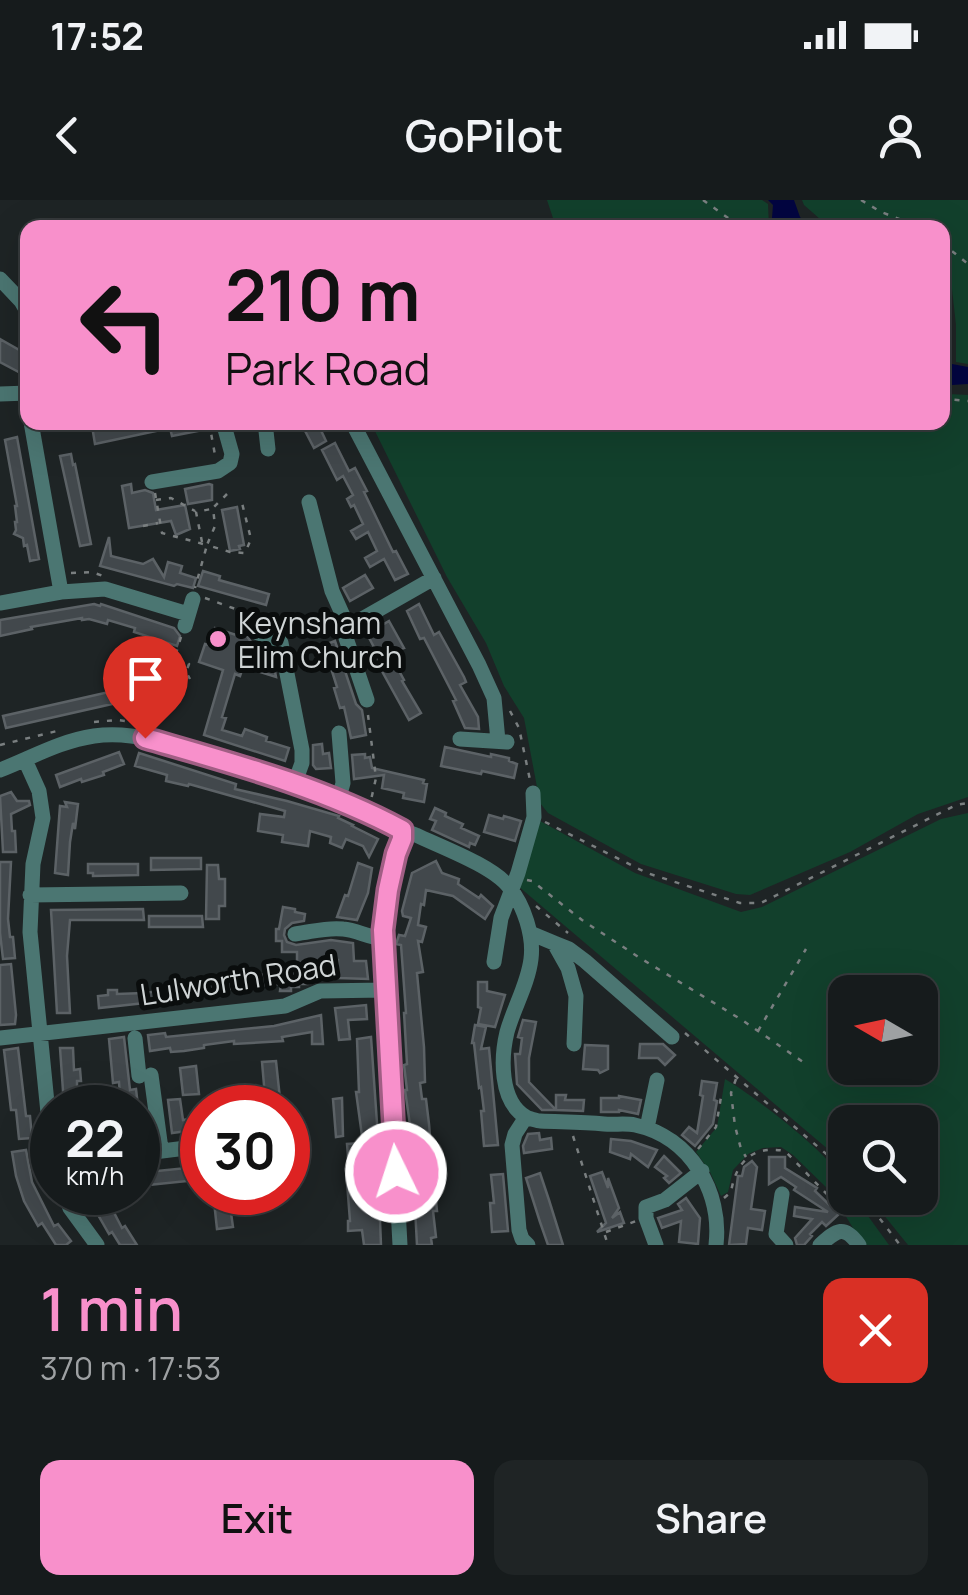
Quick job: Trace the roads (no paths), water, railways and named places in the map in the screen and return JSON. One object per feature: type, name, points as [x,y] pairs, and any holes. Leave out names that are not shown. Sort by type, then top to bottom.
[{"type":"street","points":[[0,279],[20,301]]},
{"type":"street","points":[[32,430],[62,592]]},
{"type":"street","points":[[152,482],[218,471],[230,464],[232,454],[226,430]]},
{"type":"street","points":[[266,430],[268,449]]},
{"type":"street","points":[[356,430],[494,698],[502,741],[460,739]]},
{"type":"street","points":[[309,502],[367,700]]},
{"type":"street","points":[[348,627],[434,578]]},
{"type":"street","points":[[0,604],[62,592],[105,589],[188,613]]},
{"type":"street","points":[[258,633],[281,643],[302,750],[294,785]]},
{"type":"street","points":[[338,801],[342,784],[339,733]]},
{"type":"street","points":[[0,770],[64,742],[123,734],[170,745],[366,811],[514,884],[530,933],[532,956],[506,1034],[503,1061],[508,1096],[526,1118],[568,1129],[621,1123],[647,1128],[670,1140],[702,1171],[717,1214],[716,1245]]},
{"type":"street","points":[[25,760],[39,791],[43,818],[33,864],[30,932],[45,1085]]},
{"type":"street","points":[[494,962],[501,918],[534,816],[533,792]]},
{"type":"street","points":[[400,1245],[383,938],[388,890],[402,830]]},
{"type":"street","points":[[30,895],[180,893]]},
{"type":"street","points":[[295,934],[342,928],[370,938],[383,938]]},
{"type":"street","points":[[530,933],[569,949],[672,1037]]},
{"type":"street","points":[[554,943],[568,968],[576,996],[574,1044]]},
{"type":"street","name":"Lulworth Road","points":[[0,1038],[284,1006],[320,990],[384,990]]},
{"type":"street","points":[[134,1038],[169,1148]]},
{"type":"street","points":[[647,1128],[657,1080]]},
{"type":"street","points":[[526,1118],[514,1134],[512,1145],[520,1230],[528,1245]]},
{"type":"street","points":[[160,1150],[180,1147]]},
{"type":"street","points":[[656,1245],[646,1207],[665,1200],[702,1171]]},
{"type":"street","points":[[782,1194],[776,1234],[786,1245]]},
{"type":"street","points":[[75,1215],[97,1245]]},
{"type":"street","points":[[820,1245],[836,1232],[844,1232],[851,1234],[859,1245]]},
{"type":"place","name":"Keynsham Elim Church","points":[[218,639]]}]
